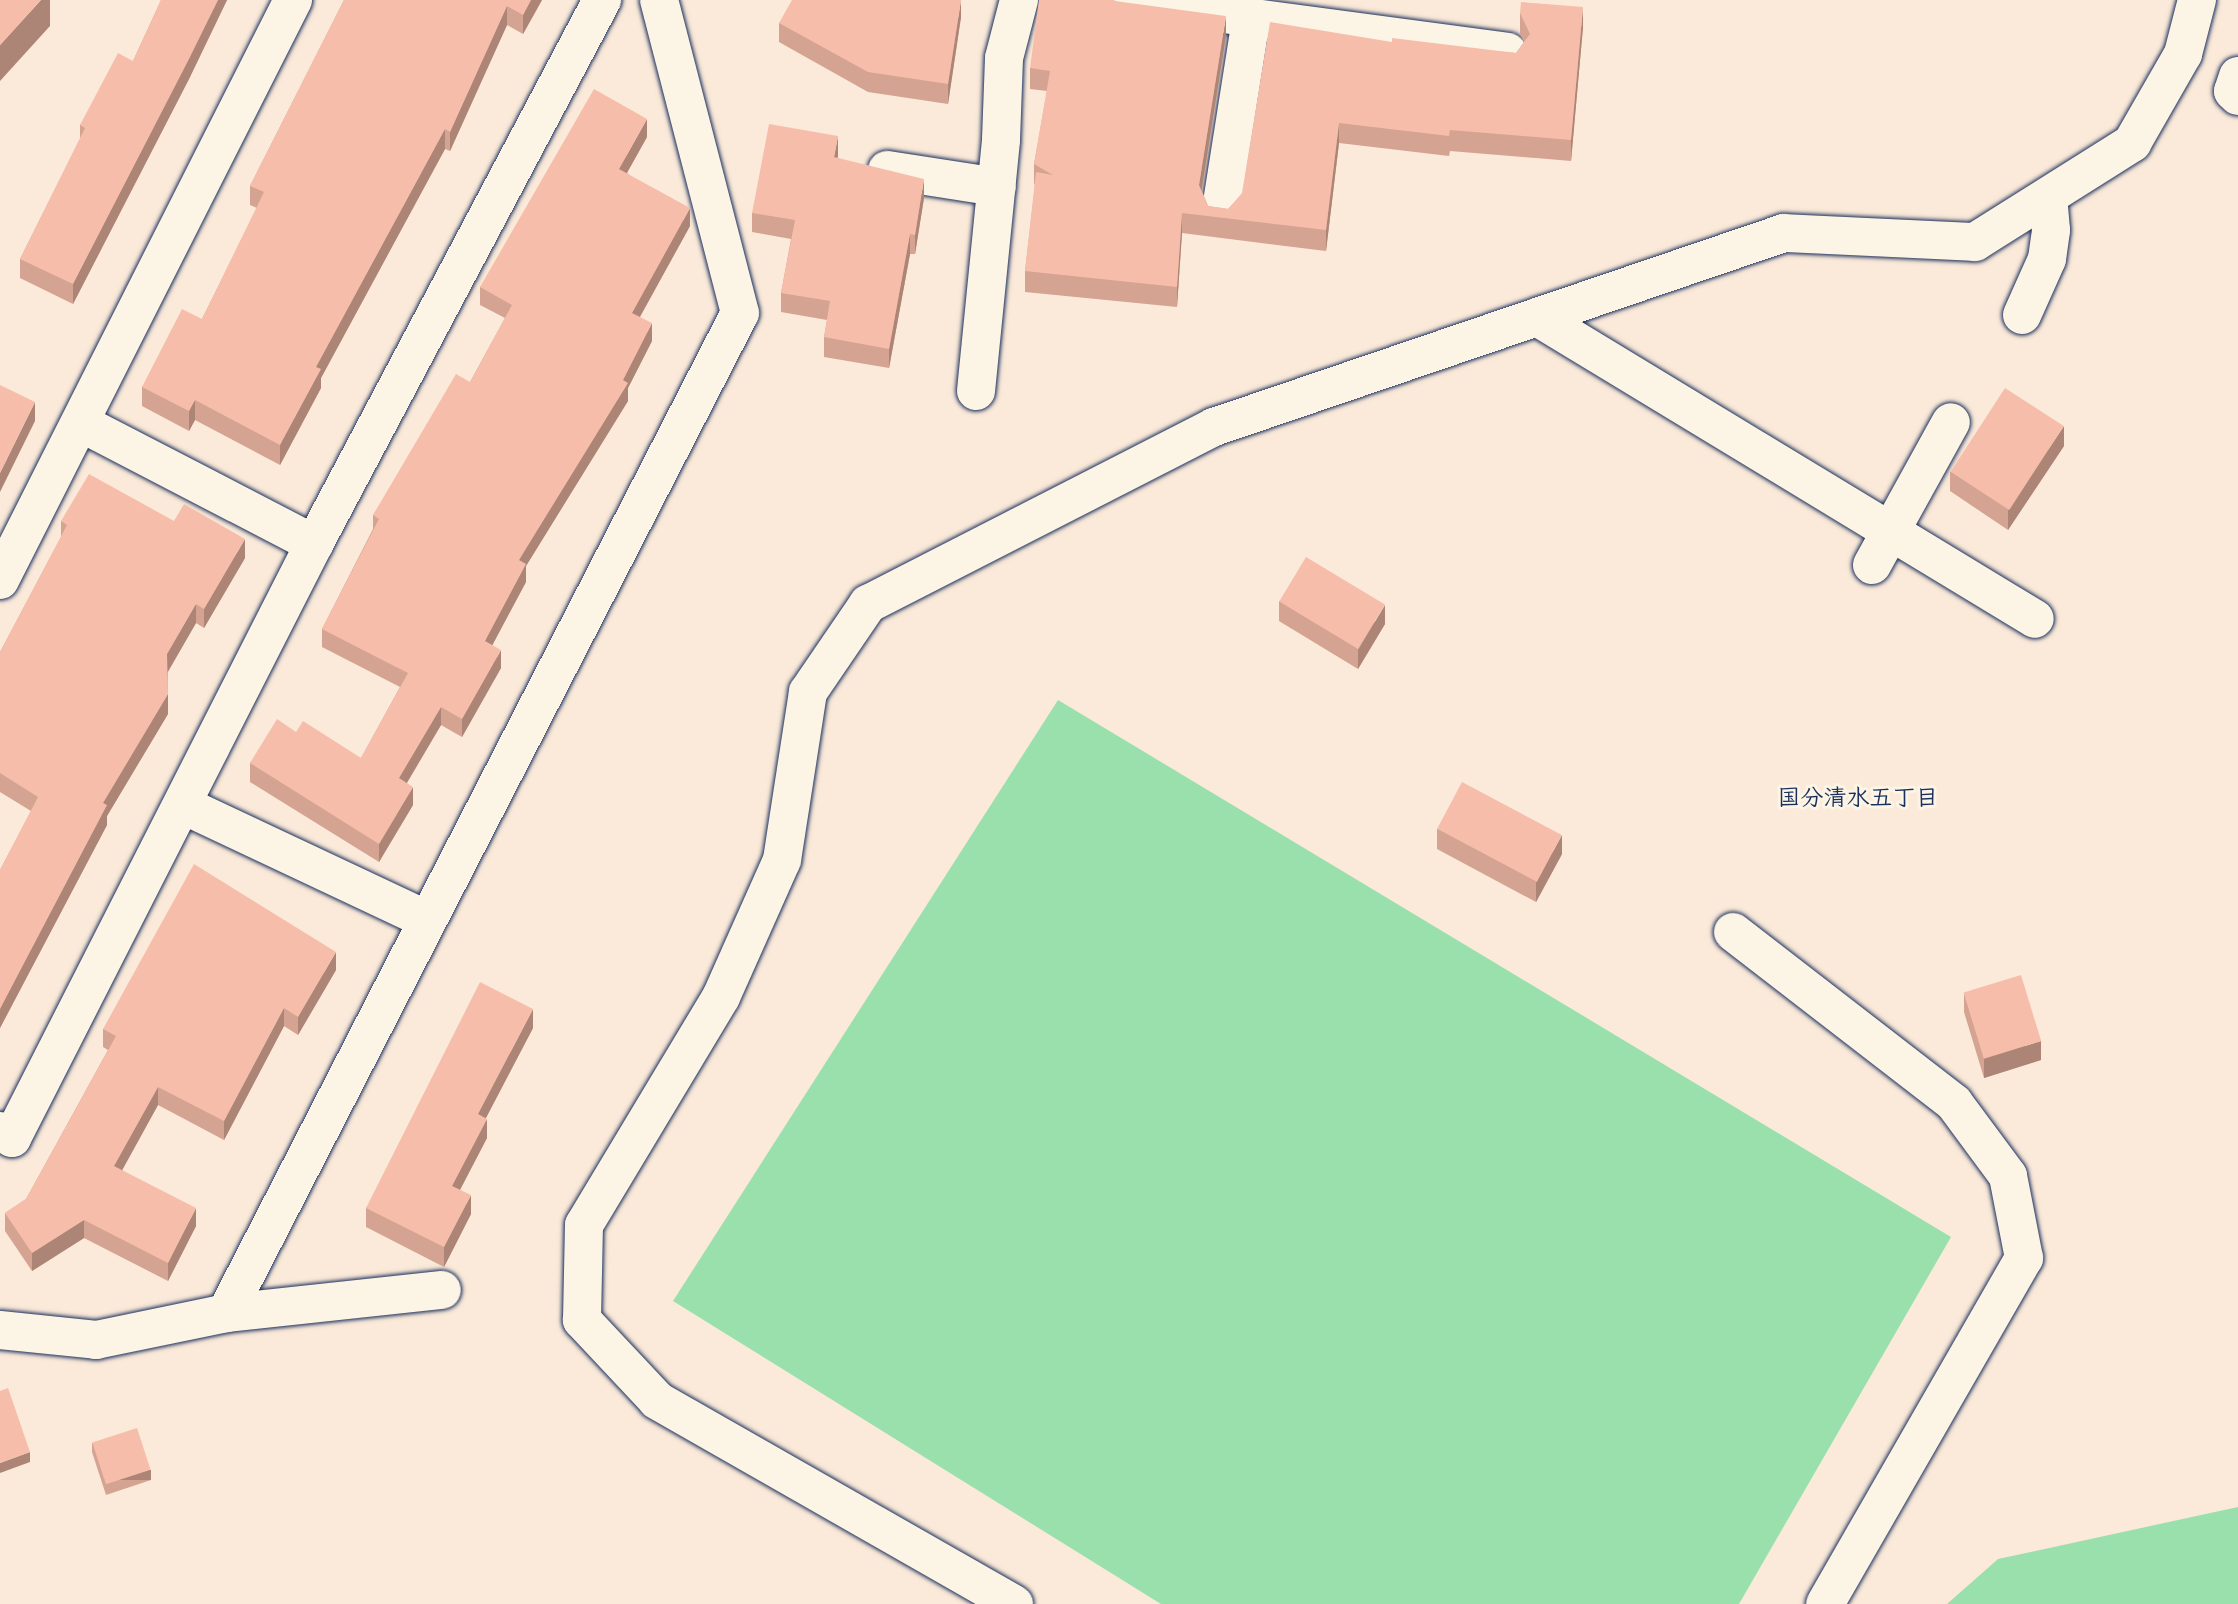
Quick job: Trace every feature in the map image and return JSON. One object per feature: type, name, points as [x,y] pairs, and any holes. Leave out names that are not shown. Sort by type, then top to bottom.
[{"type":"street","points":[[0,580],[293,0]]},
{"type":"street","points":[[0,1131],[12,1138],[314,544],[602,0]]},
{"type":"street","points":[[226,1313],[425,919],[740,313],[659,0]]},
{"type":"street","points":[[976,391],[997,187],[1004,58],[1019,0]]},
{"type":"street","points":[[1119,0],[1251,20],[1508,52]]},
{"type":"street","points":[[1014,1604],[657,1400],[582,1320],[584,1225],[720,997],[782,860],[808,692],[868,604],[1214,427],[1784,233],[1975,242],[2132,143],[2183,54],[2197,0]]},
{"type":"street","points":[[1221,209],[1251,20]]},
{"type":"street","points":[[2238,76],[2233,91],[2238,96]]},
{"type":"street","points":[[887,170],[997,187]]},
{"type":"street","points":[[2022,315],[2047,259],[2051,230],[2048,198]]},
{"type":"street","points":[[1537,317],[1892,529],[2035,619]]},
{"type":"street","points":[[1872,565],[1951,422]]},
{"type":"street","points":[[81,423],[314,544]]},
{"type":"street","points":[[183,805],[425,919]]},
{"type":"street","points":[[1733,932],[1954,1102],[2008,1176],[2024,1258],[1825,1604]]},
{"type":"street","points":[[0,1330],[96,1340],[226,1313],[442,1290]]},
{"type":"green space","points":[[1058,700],[1951,1237],[1739,1604],[1161,1604],[673,1301]]},
{"type":"green space","points":[[2238,1507],[2238,1604],[1947,1604],[1998,1559]]},
{"type":"building","points":[[0,0],[41,0],[0,45]]},
{"type":"building","points":[[161,0],[218,0],[73,284],[20,259],[85,128],[80,125],[118,53],[133,61]]},
{"type":"building","points":[[344,0],[531,0],[523,15],[507,6],[450,132],[445,129],[316,367],[321,369],[280,445],[195,400],[189,411],[142,387],[182,309],[202,319],[264,192],[250,186]]},
{"type":"building","points":[[792,0],[961,0],[948,84],[868,72],[779,23]]},
{"type":"building","points":[[1039,0],[1114,0],[1226,16],[1199,185],[1208,206],[1228,209],[1242,193],[1270,22],[1392,42],[1392,38],[1516,53],[1530,34],[1520,13],[1521,2],[1583,7],[1571,140],[1450,130],[1449,136],[1339,123],[1326,230],[1182,213],[1177,287],[1025,271],[1036,172],[1053,175],[1034,164],[1050,71],[1030,68]]},
{"type":"building","points":[[594,89],[647,119],[619,169],[690,208],[632,313],[652,323],[623,380],[628,383],[519,560],[526,564],[485,641],[501,650],[462,719],[441,707],[399,778],[413,787],[379,844],[250,763],[277,719],[296,732],[303,721],[361,758],[408,673],[322,629],[379,519],[373,515],[456,374],[470,382],[512,305],[480,287]]},
{"type":"building","points":[[769,124],[838,136],[834,157],[924,179],[915,235],[910,234],[889,349],[824,337],[830,301],[781,293],[795,220],[752,213]]},
{"type":"building","points":[[0,385],[35,402],[0,473]]},
{"type":"building","points":[[2005,388],[2064,426],[2009,510],[1951,472]]},
{"type":"building","points":[[89,474],[174,521],[184,504],[245,539],[204,609],[196,604],[167,654],[168,694],[103,803],[107,805],[0,1009],[0,870],[38,797],[0,773],[0,652],[67,525],[61,521]]},
{"type":"building","points":[[1306,557],[1385,604],[1358,649],[1279,602]]},
{"type":"building","points":[[1462,782],[1562,835],[1537,882],[1437,829]]},
{"type":"building","points":[[194,864],[336,952],[298,1017],[284,1008],[224,1121],[158,1087],[114,1166],[196,1208],[168,1263],[84,1220],[32,1253],[5,1213],[26,1199],[116,1036],[103,1029]]},
{"type":"building","points":[[2021,975],[2041,1041],[1984,1059],[1964,993]]},
{"type":"building","points":[[480,982],[533,1009],[478,1114],[487,1119],[452,1186],[471,1195],[444,1247],[366,1208]]},
{"type":"building","points":[[8,1388],[30,1452],[0,1463],[0,1391]]},
{"type":"building","points":[[137,1428],[151,1470],[106,1484],[92,1443]]},
{"type":"district","name":"国分清水五丁目","points":[[1858,801]]}]
